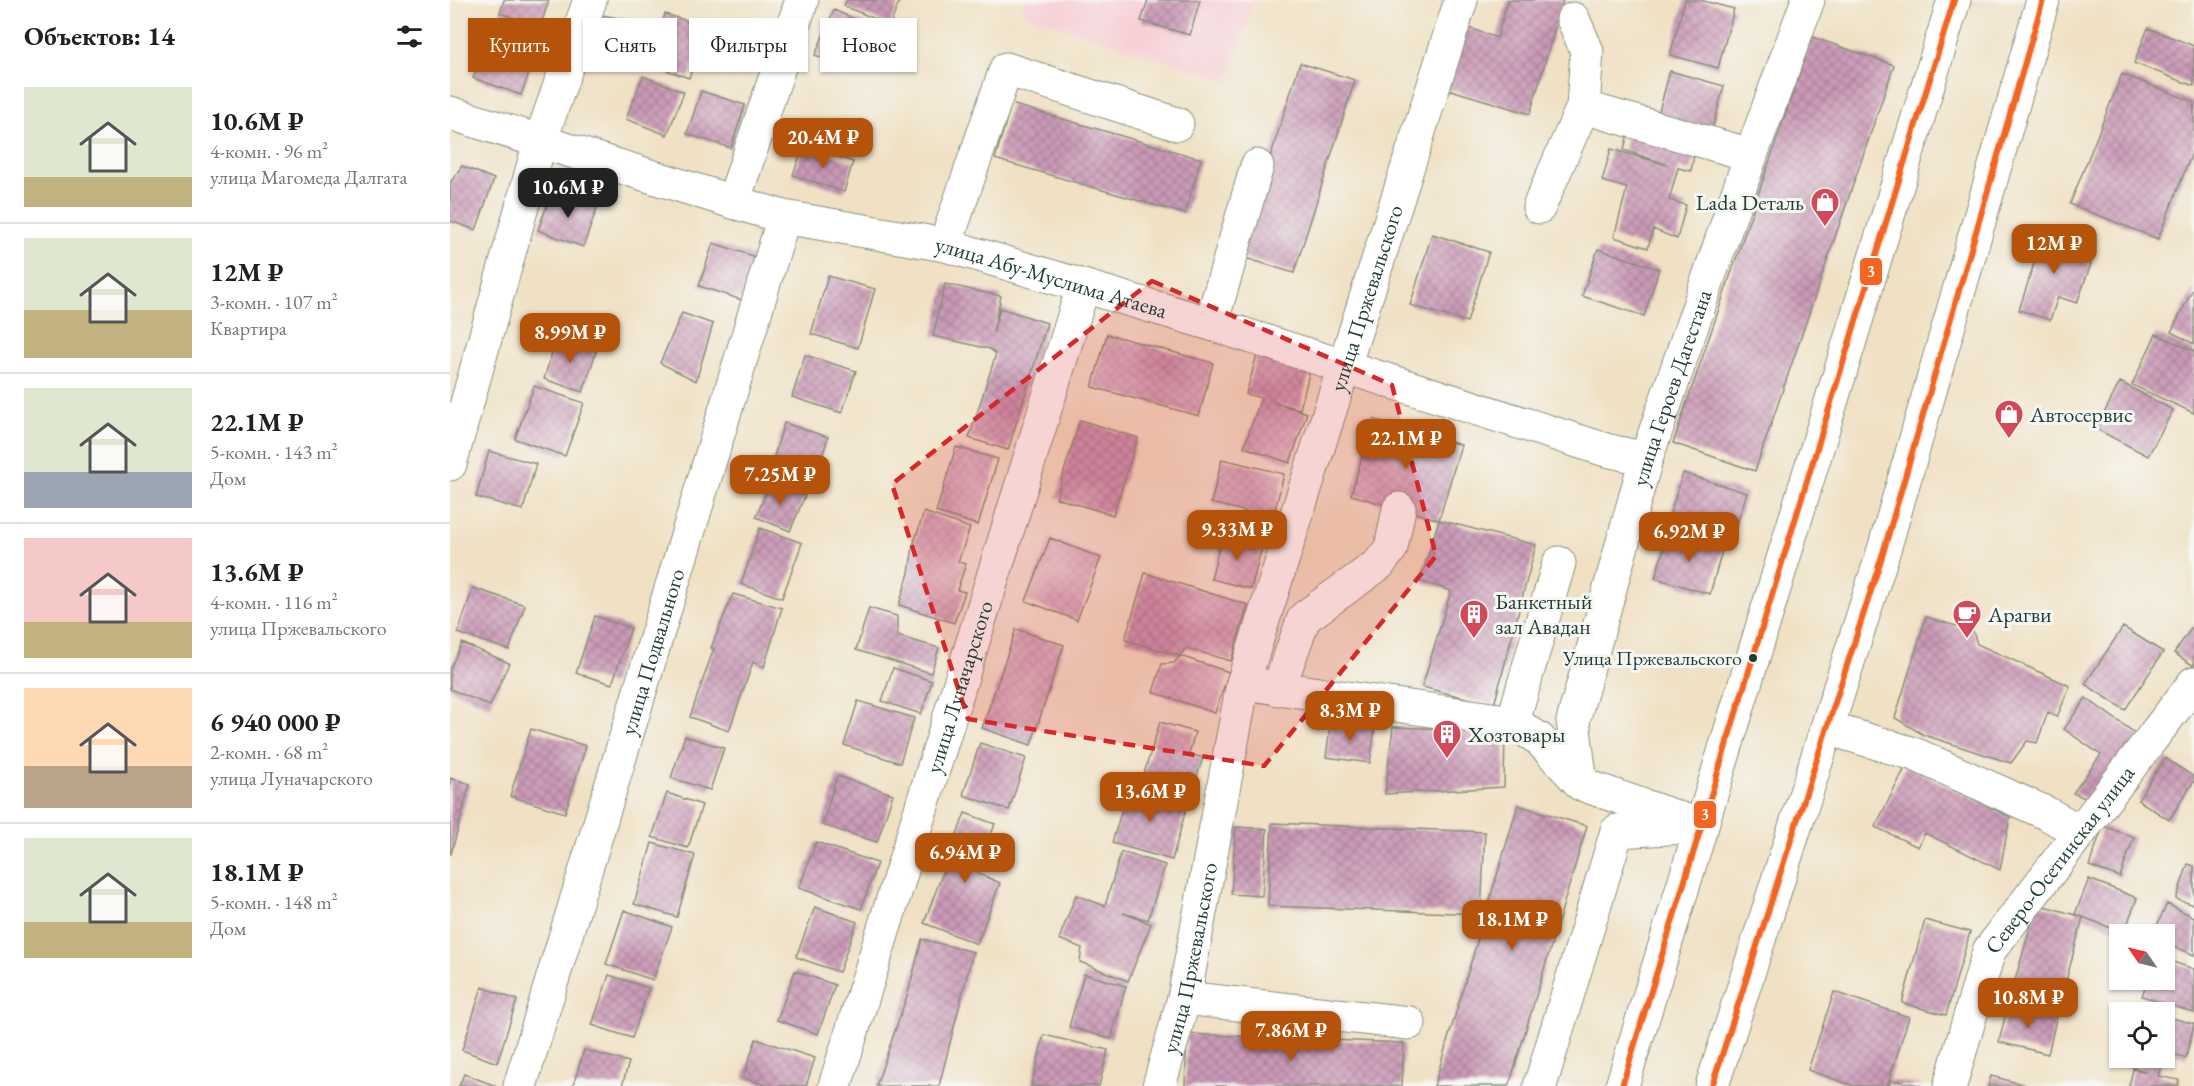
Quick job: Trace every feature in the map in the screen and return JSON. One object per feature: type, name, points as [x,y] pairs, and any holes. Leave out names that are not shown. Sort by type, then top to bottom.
[{"type":"street","points":[[450,464],[540,142],[590,0]]},
{"type":"street","points":[[733,202],[802,0]]},
{"type":"street","name":"улица Пржевальского","points":[[1159,1086],[1184,998],[1243,683],[1461,0]]},
{"type":"street","name":"улица Героев Дагестана","points":[[1581,784],[1573,721],[1646,459],[1751,155],[1808,0]]},
{"type":"street","points":[[1622,1086],[1954,0]]},
{"type":"street","points":[[1712,1086],[1883,553],[2043,0]]},
{"type":"street","points":[[1539,207],[1583,107],[1587,51],[1573,19]]},
{"type":"street","points":[[945,245],[1006,69],[1177,124]]},
{"type":"street","points":[[1583,107],[1751,155]]},
{"type":"street","name":"улица Абу-Муслима Атаева","points":[[450,114],[784,217],[945,245],[1211,324],[1606,450],[1646,459]]},
{"type":"street","points":[[1211,324],[1257,166]]},
{"type":"street","name":"улица Подвального","points":[[520,1086],[784,217]]},
{"type":"street","name":"улица Луначарского","points":[[835,1086],[1083,287]]},
{"type":"street","points":[[1278,689],[1304,618],[1379,564],[1391,548],[1399,509]]},
{"type":"street","points":[[1513,722],[1559,563]]},
{"type":"street","points":[[1243,683],[1513,722],[1539,739],[1581,784],[1702,826]]},
{"type":"street","name":"Северо-Осетинская улица","points":[[1950,1086],[1989,951],[2194,683]]},
{"type":"street","points":[[1827,728],[1914,754],[2046,813],[2080,832]]},
{"type":"street","points":[[1540,1086],[1617,831],[1702,826]]},
{"type":"street","points":[[1184,998],[1409,1023]]},
{"type":"highlighted area","points":[[1152,281],[1392,385],[1436,556],[1264,766],[968,719],[892,484]]},
{"type":"shaded area","points":[[1024,0],[1254,0],[1228,81],[1021,13]]},
{"type":"building","points":[[504,0],[549,0],[543,18],[514,18],[500,13]]},
{"type":"building","points":[[847,0],[900,0],[893,18],[873,18],[844,6]]},
{"type":"building","points":[[1148,0],[1200,0],[1190,35],[1141,21]]},
{"type":"building","points":[[1508,0],[1563,0],[1530,114],[1441,87],[1461,25],[1497,38]]},
{"type":"building","points":[[1685,0],[1700,0],[1734,9],[1718,68],[1670,55]]},
{"type":"building","points":[[834,10],[852,18],[831,18]]},
{"type":"building","points":[[665,14],[689,22],[689,72],[691,72],[689,78],[671,72],[677,72],[677,18],[664,18]]},
{"type":"building","points":[[601,15],[619,18],[600,18]]},
{"type":"building","points":[[2148,28],[2194,46],[2194,86],[2134,63]]},
{"type":"building","points":[[1812,37],[1894,65],[1755,471],[1673,443]]},
{"type":"building","points":[[820,43],[820,57],[815,55]]},
{"type":"building","points":[[1300,63],[1355,80],[1294,273],[1239,256]]},
{"type":"building","points":[[1670,71],[1724,86],[1712,130],[1658,115]]},
{"type":"building","points":[[475,72],[529,72],[521,95],[473,78]]},
{"type":"building","points":[[2122,74],[2194,102],[2194,148],[2158,239],[2070,204]]},
{"type":"building","points":[[643,76],[684,92],[667,135],[626,119]]},
{"type":"building","points":[[701,91],[745,105],[731,148],[687,134]]},
{"type":"building","points":[[1011,104],[1201,159],[1185,214],[995,159]]},
{"type":"building","points":[[1630,126],[1695,149],[1691,171],[1678,168],[1669,200],[1686,205],[1677,239],[1653,229],[1648,248],[1614,237],[1627,188],[1602,181],[1611,149],[1668,165],[1624,150]]},
{"type":"building","points":[[804,145],[853,162],[844,192],[793,175]]},
{"type":"building","points":[[462,166],[494,179],[476,230],[450,221],[450,183]]},
{"type":"building","points":[[552,192],[597,208],[583,247],[538,230]]},
{"type":"building","points":[[2046,227],[2077,238],[2071,257],[2091,264],[2077,303],[2058,297],[2050,320],[2019,310]]},
{"type":"building","points":[[1432,234],[1489,252],[1467,322],[1410,305]]},
{"type":"building","points":[[713,243],[756,257],[742,300],[699,286]]},
{"type":"building","points":[[1598,249],[1659,269],[1644,316],[1582,296]]},
{"type":"building","points":[[828,276],[875,289],[858,348],[811,334]]},
{"type":"building","points":[[945,284],[1001,296],[993,333],[1000,308],[1047,323],[1008,450],[969,438],[996,354],[990,349],[933,336]]},
{"type":"building","points":[[2194,287],[2194,344],[2171,332]]},
{"type":"building","points":[[682,313],[713,324],[696,381],[660,363]]},
{"type":"building","points":[[1107,334],[1213,363],[1199,416],[1092,387]]},
{"type":"building","points":[[2156,334],[2194,351],[2194,413],[2132,385]]},
{"type":"building","points":[[557,336],[597,349],[583,392],[544,379]]},
{"type":"building","points":[[805,355],[856,371],[842,413],[792,397]]},
{"type":"building","points":[[1257,355],[1310,370],[1300,409],[1273,402],[1307,413],[1290,463],[1244,447],[1261,398],[1246,394]]},
{"type":"building","points":[[2120,382],[2173,410],[2148,456],[2096,429]]},
{"type":"building","points":[[534,386],[584,403],[565,456],[515,439]]},
{"type":"building","points":[[1373,419],[1461,445],[1439,520],[1351,495]]},
{"type":"building","points":[[1080,420],[1138,438],[1113,515],[1056,498]]},
{"type":"building","points":[[784,423],[828,437],[816,476],[772,463]]},
{"type":"building","points":[[956,447],[998,459],[978,525],[936,512]]},
{"type":"building","points":[[489,451],[536,464],[523,510],[476,497]]},
{"type":"building","points":[[1222,459],[1284,474],[1273,518],[1211,503]]},
{"type":"building","points":[[1683,473],[1747,493],[1731,542],[1667,522]]},
{"type":"building","points":[[771,481],[805,496],[790,531],[756,517]]},
{"type":"building","points":[[924,512],[970,528],[958,562],[966,564],[957,590],[965,592],[954,623],[899,605]]},
{"type":"building","name":"Банкетный зал Авадан","points":[[1439,520],[1536,545],[1494,705],[1422,687],[1451,591],[1420,581]]},
{"type":"building","points":[[760,528],[802,543],[782,598],[741,584]]},
{"type":"building","points":[[1223,532],[1263,542],[1251,589],[1211,579]]},
{"type":"building","points":[[1669,532],[1723,547],[1710,594],[1655,578]]},
{"type":"building","points":[[1050,538],[1101,558],[1077,620],[1026,601]]},
{"type":"building","points":[[1145,573],[1248,605],[1231,661],[1186,648],[1180,656],[1125,640]]},
{"type":"building","points":[[473,588],[525,605],[509,650],[458,633]]},
{"type":"building","points":[[733,594],[782,608],[764,667],[753,662],[729,731],[690,717],[714,648],[711,648]]},
{"type":"building","points":[[869,608],[897,616],[897,636],[939,648],[931,673],[856,650]]},
{"type":"building","points":[[595,616],[631,628],[612,684],[576,673]]},
{"type":"building","points":[[1926,617],[1973,631],[1977,644],[2070,686],[2057,717],[2048,712],[2037,743],[2027,741],[2011,763],[1924,735],[1895,718]]},
{"type":"building","points":[[2194,624],[2194,666],[2174,653]]},
{"type":"building","points":[[2123,627],[2163,652],[2125,710],[2085,684]]},
{"type":"building","points":[[1016,629],[1064,645],[1031,745],[982,728]]},
{"type":"building","points":[[462,643],[509,663],[490,706],[450,689],[450,669]]},
{"type":"building","points":[[1180,656],[1229,672],[1215,713],[1153,692],[1162,664],[1174,663]]},
{"type":"building","points":[[893,668],[932,681],[921,714],[882,701]]},
{"type":"building","points":[[2086,698],[2139,736],[2092,801],[2073,793],[2101,755],[2064,729]]},
{"type":"building","points":[[858,701],[914,718],[900,763],[844,745]]},
{"type":"building","points":[[1331,721],[1375,727],[1370,763],[1326,757]]},
{"type":"building","points":[[1160,722],[1195,732],[1189,754],[1203,758],[1191,795],[1142,780]]},
{"type":"building","name":"Хозтовары","points":[[1393,727],[1505,731],[1504,787],[1385,794]]},
{"type":"building","points":[[531,729],[586,746],[565,813],[510,796]]},
{"type":"building","points":[[685,736],[724,748],[710,790],[671,778]]},
{"type":"building","points":[[980,743],[1026,758],[1009,810],[963,795]]},
{"type":"building","points":[[2165,758],[2194,777],[2194,781],[2169,820],[2138,800]]},
{"type":"building","points":[[1906,766],[2010,817],[2000,870],[1925,833],[1918,847],[1875,827]]},
{"type":"building","points":[[837,776],[893,794],[877,842],[822,825]]},
{"type":"building","points":[[450,778],[470,784],[451,854],[450,854]]},
{"type":"building","points":[[1129,786],[1188,802],[1172,860],[1112,843]]},
{"type":"building","points":[[667,793],[702,805],[688,848],[652,837]]},
{"type":"building","points":[[1518,805],[1587,826],[1509,1086],[1434,1086]]},
{"type":"building","points":[[965,813],[995,824],[977,873],[1000,883],[977,944],[924,923]]},
{"type":"building","points":[[1272,823],[1485,832],[1481,914],[1268,906]]},
{"type":"building","points":[[2103,826],[2134,837],[2120,877],[2089,866]]},
{"type":"building","points":[[1236,827],[1267,829],[1262,896],[1231,894]]},
{"type":"building","points":[[816,842],[877,863],[861,909],[799,888]]},
{"type":"building","points":[[652,843],[695,855],[677,917],[634,904]]},
{"type":"building","points":[[1121,852],[1165,865],[1148,920],[1123,913],[1151,924],[1128,981],[1080,962],[1082,948],[1059,939],[1076,895],[1105,906]]},
{"type":"building","points":[[2188,864],[2194,866],[2194,905],[2176,899]]},
{"type":"building","points":[[2089,879],[2137,898],[2127,924],[2109,924],[2109,927],[2075,914]]},
{"type":"building","points":[[2037,904],[2083,917],[2062,996],[2014,984]]},
{"type":"building","points":[[2167,904],[2194,917],[2194,955],[2175,947],[2175,924],[2158,924]]},
{"type":"building","points":[[815,907],[857,922],[839,972],[796,957]]},
{"type":"building","points":[[624,910],[672,927],[653,980],[606,964]]},
{"type":"building","points":[[1925,920],[1970,932],[1946,1015],[1902,1003]]},
{"type":"building","points":[[922,939],[973,952],[939,1086],[876,1086],[908,993]]},
{"type":"building","points":[[2175,963],[2194,969],[2194,1013],[2175,1007],[2175,1002],[2160,1002],[2142,996],[2144,990],[2175,990]]},
{"type":"building","points":[[795,971],[835,985],[818,1034],[777,1020]]},
{"type":"building","points":[[1084,974],[1126,986],[1111,1039],[1069,1027]]},
{"type":"building","points":[[609,975],[649,988],[632,1038],[592,1025]]},
{"type":"building","points":[[482,987],[517,1000],[497,1063],[462,1050]]},
{"type":"building","points":[[1834,992],[1909,1017],[1887,1086],[1854,1086],[1808,1070]]},
{"type":"building","points":[[2008,1004],[2057,1015],[2048,1054],[1999,1042]]},
{"type":"building","points":[[2175,1019],[2194,1024],[2186,1058],[2175,1054]]},
{"type":"building","points":[[1187,1034],[1404,1043],[1402,1086],[1185,1086]]},
{"type":"building","points":[[1044,1035],[1108,1050],[1099,1086],[1031,1086]]},
{"type":"building","points":[[756,1039],[815,1058],[806,1086],[769,1086],[743,1078]]},
{"type":"building","points":[[584,1050],[629,1062],[622,1086],[573,1086]]},
{"type":"building","points":[[2135,1068],[2161,1068],[2158,1076],[2179,1080],[2178,1086],[2129,1086],[2133,1069],[2147,1072]]},
{"type":"building","points":[[464,1074],[496,1086],[459,1086]]},
{"type":"building","points":[[1991,1076],[2026,1085],[2026,1086],[1988,1086]]},
{"type":"building","points":[[1890,1080],[1920,1085],[1920,1086],[1889,1086]]},
{"type":"transit line","name":"3","points":[[1622,1086],[1954,0]]},
{"type":"transit line","name":"3","points":[[1712,1086],[1883,553],[2043,0]]},
{"type":"place","name":"Lada Dеталь","points":[[1825,228]]},
{"type":"place","name":"Автосервис","points":[[2009,440]]},
{"type":"place","name":"Банкетный зал Авадан","points":[[1474,640]]},
{"type":"place","name":"Арагви","points":[[1967,640]]},
{"type":"place","name":"Улица Пржевальского","points":[[1753,658]]},
{"type":"place","name":"Хозтовары","points":[[1447,760]]}]
